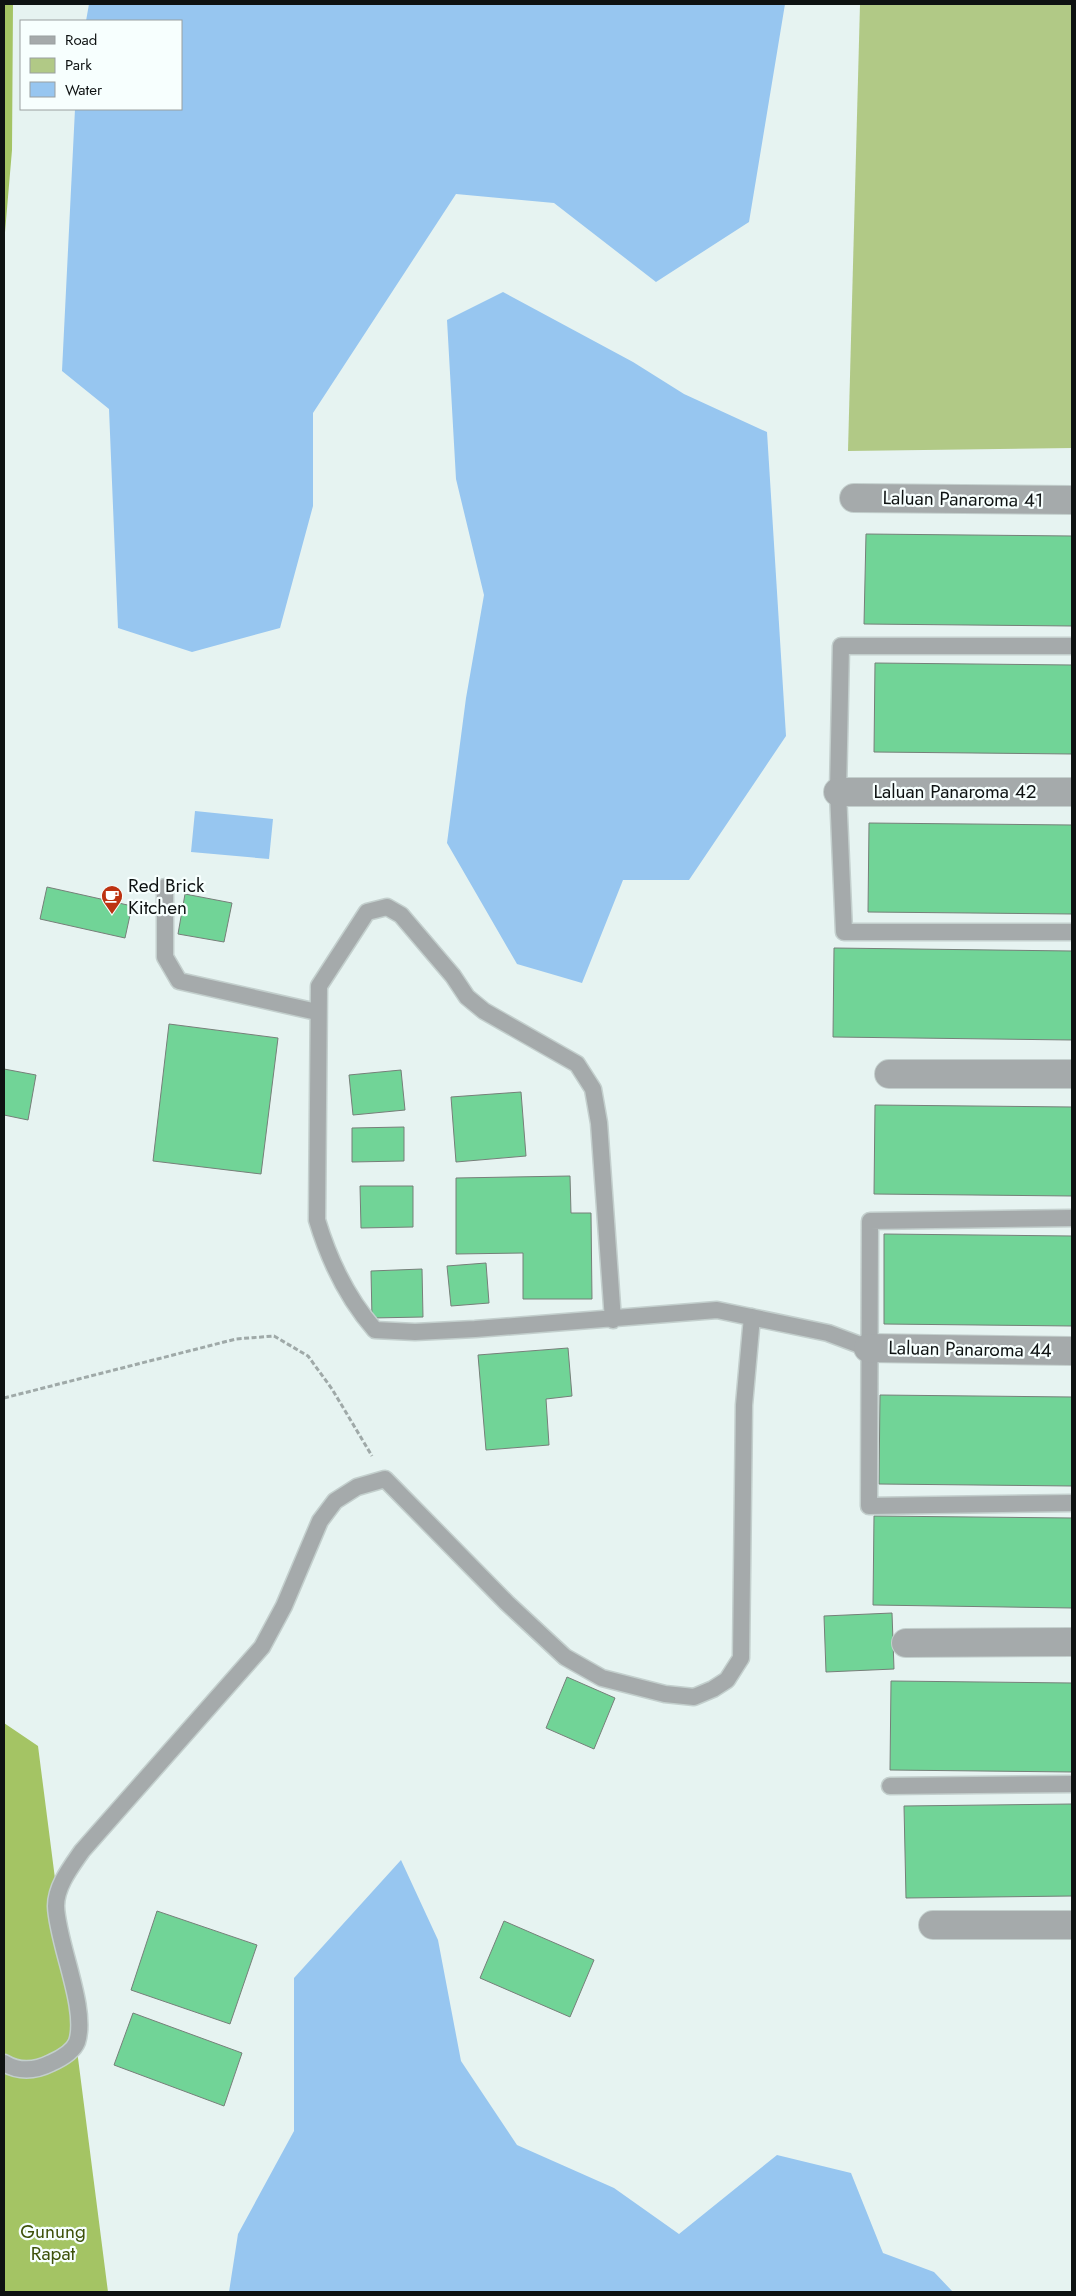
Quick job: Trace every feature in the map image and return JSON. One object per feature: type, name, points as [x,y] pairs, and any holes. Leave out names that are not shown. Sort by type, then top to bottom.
[{"type":"street","name":"Laluan Panaroma 41","points":[[854,498],[1072,500]]},
{"type":"street","name":"Laluan Panaroma 42","points":[[838,792],[1072,792]]},
{"type":"street","points":[[889,1074],[1072,1074]]},
{"type":"street","name":"Laluan Panaroma 44","points":[[868,1348],[1072,1351]]},
{"type":"street","points":[[906,1643],[1072,1642]]},
{"type":"street","points":[[933,1925],[1072,1925]]},
{"type":"lane","points":[[1072,646],[841,646],[838,792],[844,932],[1072,932]]},
{"type":"lane","points":[[165,887],[165,957],[180,981],[317,1012]]},
{"type":"lane","points":[[613,1320],[600,1123],[593,1089],[577,1064],[484,1011],[467,997],[453,976],[401,915],[387,907],[367,912],[318,986],[317,1220],[327,1252],[340,1279],[375,1330],[384,1332],[440,1331],[613,1320],[717,1310],[828,1333],[868,1348]]},
{"type":"lane","points":[[1072,1218],[870,1221],[868,1348],[869,1506],[1072,1503]]},
{"type":"lane","points":[[4,2063],[14,2069],[38,2070],[63,2057],[76,2044],[79,2026],[75,1997],[56,1905],[65,1875],[82,1851],[262,1647],[284,1606],[320,1521],[335,1501],[357,1487],[386,1479],[507,1603],[565,1657],[602,1678],[665,1694],[694,1697],[713,1689],[726,1680],[741,1658],[744,1404],[752,1317]]},
{"type":"lane","points":[[890,1786],[1072,1784]]},
{"type":"path","points":[[4,1398],[236,1339],[274,1336],[308,1356],[332,1389],[386,1479]]},
{"type":"green space","points":[[4,4],[13,4],[12,150],[4,244]]},
{"type":"green space","points":[[860,4],[1072,4],[1072,448],[848,451]]},
{"type":"green space","name":"Gunung Rapat","points":[[4,1723],[38,1746],[108,2292],[4,2292]]},
{"type":"water","points":[[89,4],[785,4],[749,222],[656,282],[554,203],[456,194],[313,413],[313,506],[280,628],[192,652],[118,628],[109,409],[62,371],[75,110],[182,110],[182,20],[86,20]]},
{"type":"water","points":[[503,292],[633,362],[684,394],[767,432],[786,736],[689,880],[623,880],[582,983],[517,964],[447,843],[466,698],[484,595],[456,479],[447,320]]},
{"type":"water","points":[[195,811],[273,819],[269,859],[191,852]]},
{"type":"water","points":[[401,1860],[438,1940],[461,2061],[517,2145],[614,2188],[679,2234],[777,2155],[851,2173],[883,2253],[934,2272],[953,2292],[229,2292],[238,2234],[294,2131],[294,1978]]},
{"type":"building","points":[[866,534],[1072,536],[1072,626],[864,624]]},
{"type":"building","points":[[875,663],[1072,665],[1072,754],[874,752]]},
{"type":"building","points":[[869,823],[1072,825],[1072,914],[868,912]]},
{"type":"building","points":[[47,887],[132,906],[125,938],[40,919]]},
{"type":"building","points":[[185,894],[232,903],[224,942],[178,934]]},
{"type":"building","points":[[834,948],[1072,951],[1072,1040],[833,1037]]},
{"type":"building","points":[[169,1024],[278,1038],[261,1174],[153,1161]]},
{"type":"building","points":[[4,1069],[36,1075],[28,1120],[4,1115]]},
{"type":"building","points":[[401,1070],[405,1110],[353,1115],[349,1075]]},
{"type":"building","points":[[521,1092],[526,1156],[456,1162],[451,1097]]},
{"type":"building","points":[[875,1105],[1072,1107],[1072,1196],[874,1194]]},
{"type":"building","points":[[404,1127],[404,1161],[352,1162],[352,1128]]},
{"type":"building","points":[[570,1176],[571,1213],[591,1213],[592,1299],[523,1299],[523,1253],[456,1254],[456,1178]]},
{"type":"building","points":[[360,1186],[413,1186],[413,1227],[361,1228]]},
{"type":"building","points":[[884,1234],[1072,1236],[1072,1326],[884,1324]]},
{"type":"building","points":[[486,1263],[489,1303],[451,1306],[447,1266]]},
{"type":"building","points":[[422,1269],[423,1317],[372,1318],[371,1271]]},
{"type":"building","points":[[568,1348],[572,1396],[546,1399],[549,1445],[486,1450],[478,1355]]},
{"type":"building","points":[[880,1395],[1072,1397],[1072,1486],[879,1484]]},
{"type":"building","points":[[874,1516],[1072,1518],[1072,1608],[873,1605]]},
{"type":"building","points":[[892,1613],[894,1669],[826,1672],[824,1616]]},
{"type":"building","points":[[567,1677],[615,1698],[594,1749],[546,1728]]},
{"type":"building","points":[[891,1681],[1072,1683],[1072,1772],[890,1770]]},
{"type":"building","points":[[1072,1804],[1072,1896],[906,1898],[904,1806]]},
{"type":"building","points":[[157,1911],[257,1945],[230,2024],[131,1990]]},
{"type":"building","points":[[504,1921],[594,1960],[570,2017],[480,1978]]},
{"type":"building","points":[[133,2013],[242,2053],[224,2106],[114,2065]]},
{"type":"place","name":"Red Brick Kitchen","points":[[112,915]]}]
